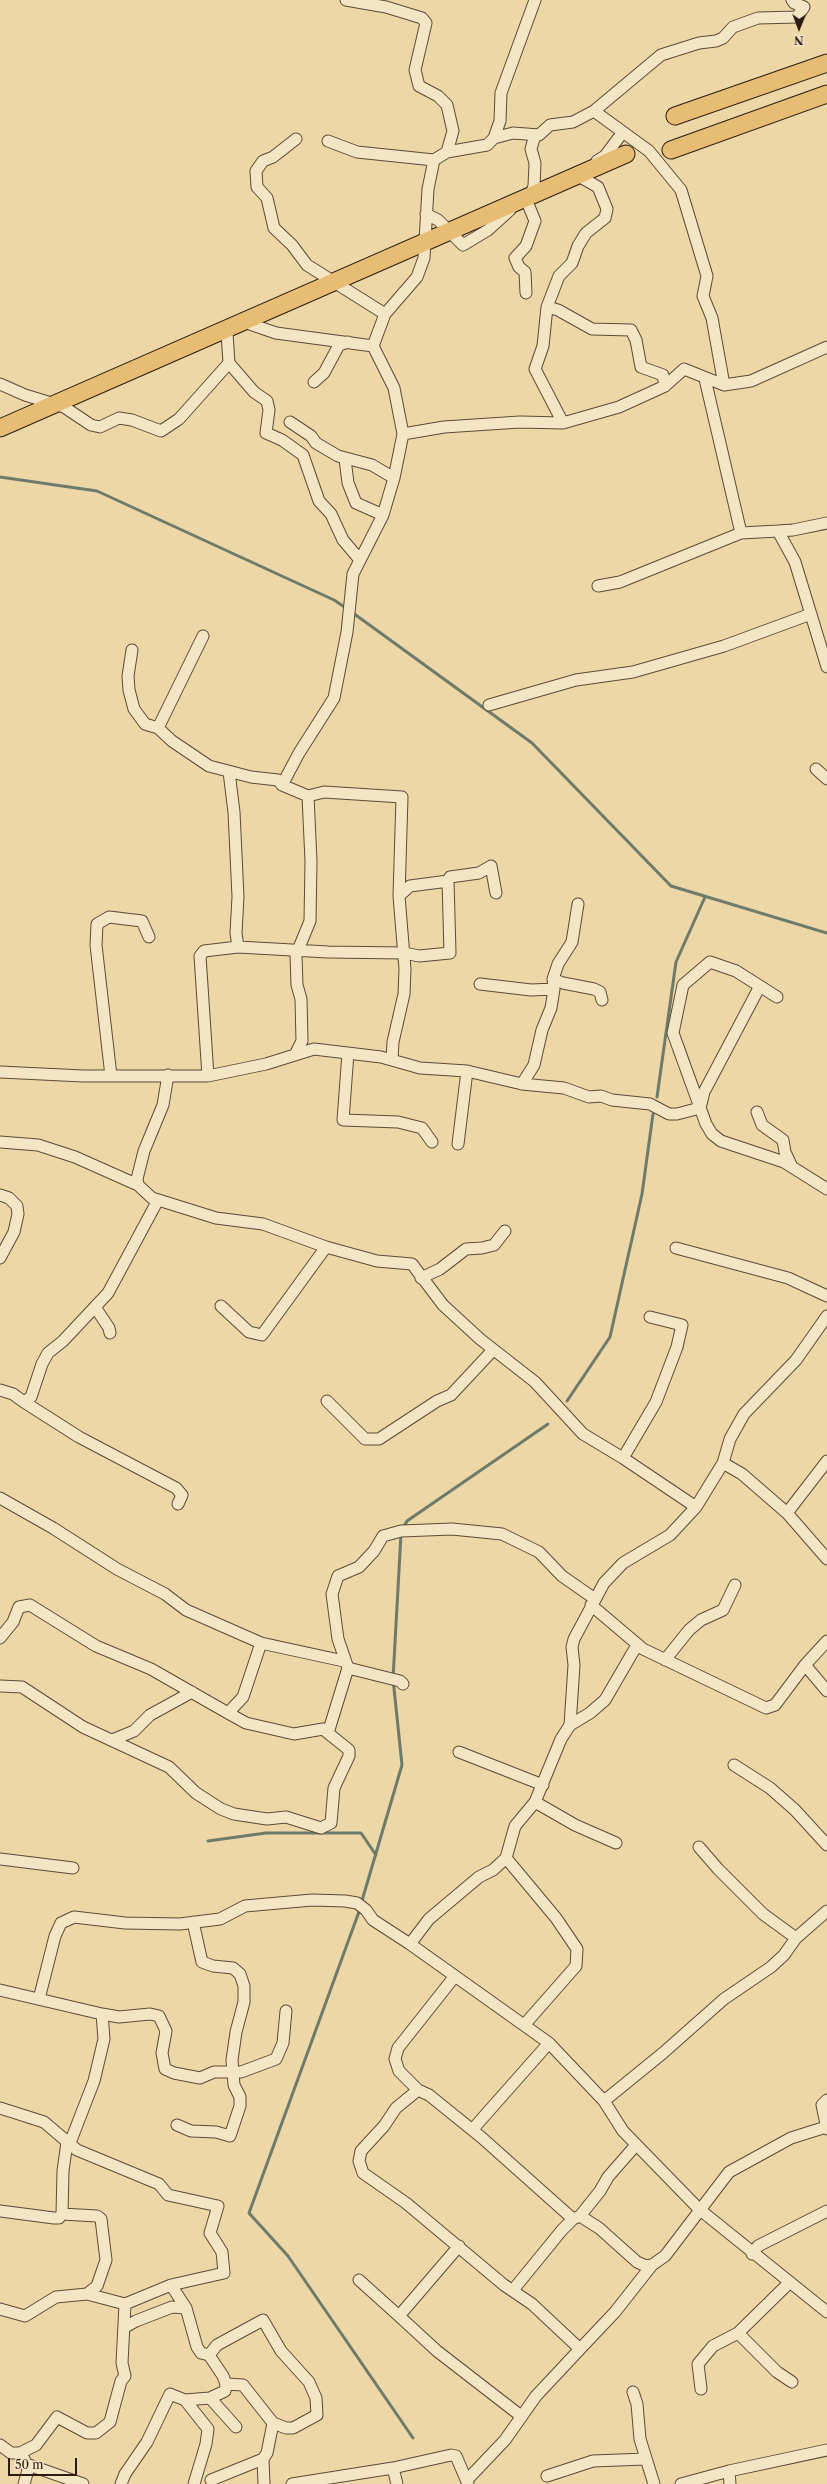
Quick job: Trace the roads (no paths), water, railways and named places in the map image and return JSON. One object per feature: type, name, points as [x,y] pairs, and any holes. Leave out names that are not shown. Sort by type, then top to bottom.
[{"type":"highway","points":[[675,116],[827,63]]},
{"type":"highway","points":[[671,150],[827,94]]},
{"type":"highway","points":[[0,428],[626,154]]},
{"type":"street","points":[[346,0],[386,7],[422,18],[426,23],[415,70],[419,86],[438,96],[447,105],[453,131],[447,152]]},
{"type":"street","points":[[328,141],[357,152],[434,160],[447,152],[487,145],[494,138],[500,121],[502,93],[535,0]]},
{"type":"street","points":[[494,138],[513,133],[539,135],[550,126],[573,122],[594,111],[661,55],[687,46],[716,41],[733,27],[758,18],[797,18],[804,7],[794,3],[792,0]]},
{"type":"street","points":[[594,111],[649,151],[681,190],[707,276],[703,296],[712,318],[724,385]]},
{"type":"street","points":[[563,423],[535,369],[543,346],[547,307],[559,276],[572,262],[578,246],[586,233],[605,218],[607,210],[598,187],[575,176],[574,170],[580,166],[590,165],[605,156],[623,132]]},
{"type":"street","points":[[426,214],[438,220],[463,245],[481,235],[503,215],[525,202],[532,194],[534,186],[535,163],[531,149],[535,135]]},
{"type":"street","points":[[296,139],[273,157],[263,161],[256,171],[257,187],[267,198],[274,228],[292,245],[307,264],[386,314]]},
{"type":"street","points":[[282,785],[299,753],[334,698],[348,632],[353,574],[383,515],[394,478],[403,434],[394,388],[373,346],[386,314],[417,277],[424,258],[428,188],[434,160]]},
{"type":"street","points":[[525,202],[535,221],[526,246],[515,258],[519,268],[524,272],[526,293]]},
{"type":"street","points":[[547,307],[558,310],[592,330],[632,330],[636,340],[641,368],[663,375],[665,386]]},
{"type":"street","points":[[360,560],[343,540],[331,514],[319,501],[303,454],[282,440],[266,433],[269,410],[267,401],[254,392],[230,363],[227,333],[232,325],[244,322],[276,333],[373,346]]},
{"type":"street","points":[[314,382],[324,373],[339,345],[348,342]]},
{"type":"street","points":[[403,434],[444,427],[520,422],[563,423],[619,407],[665,386],[684,369],[705,379],[724,385],[751,381],[827,347]]},
{"type":"street","points":[[0,384],[25,395],[64,407],[92,425],[100,427],[119,418],[132,420],[161,431],[179,419],[230,363]]},
{"type":"street","points":[[705,379],[741,533]]},
{"type":"street","points":[[290,422],[311,436],[316,443],[345,459],[372,465],[394,478]]},
{"type":"street","points":[[345,459],[348,483],[356,503],[383,515]]},
{"type":"street","points":[[598,586],[620,582],[741,533],[793,530],[827,523]]},
{"type":"street","points":[[778,531],[795,562],[827,666]]},
{"type":"street","points":[[489,705],[576,680],[633,672],[724,646],[811,614]]},
{"type":"street","points":[[158,728],[203,636]]},
{"type":"street","points":[[132,650],[128,676],[134,709],[145,724],[158,728],[190,754],[209,766],[229,772],[278,780],[282,785],[308,796],[324,792],[382,794],[402,797],[399,896],[404,953],[404,994],[393,1042],[392,1060]]},
{"type":"street","points":[[816,769],[827,779]]},
{"type":"street","points":[[229,772],[234,812],[238,897],[236,933],[238,947]]},
{"type":"street","points":[[296,1053],[302,1041],[301,999],[298,985],[296,955],[300,950],[310,921],[311,861],[308,796]]},
{"type":"street","points":[[208,1076],[200,956],[204,951],[238,947],[404,953],[419,956],[450,953],[448,881],[450,877],[479,873],[492,866],[496,893]]},
{"type":"street","points":[[399,896],[410,886],[448,881]]},
{"type":"street","points":[[522,1084],[534,1065],[558,964],[572,942],[578,904]]},
{"type":"street","points":[[111,1076],[96,945],[97,924],[109,918],[142,920],[149,937]]},
{"type":"street","points":[[777,997],[736,971],[710,962],[683,985],[672,1034],[700,1108],[712,1134],[721,1141],[754,1151],[792,1167],[827,1189]]},
{"type":"street","points":[[480,984],[531,990],[562,983],[600,992],[602,1000]]},
{"type":"street","points":[[700,1108],[704,1092],[760,986]]},
{"type":"street","points":[[0,1072],[111,1076],[208,1076],[266,1064],[296,1053],[314,1049],[392,1060],[420,1068],[467,1071],[522,1084],[564,1088],[589,1097],[601,1096],[612,1100],[650,1104],[669,1114],[677,1114],[700,1108]]},
{"type":"street","points":[[348,1053],[343,1120],[398,1122],[422,1128],[432,1142]]},
{"type":"street","points":[[458,1144],[467,1071]]},
{"type":"street","points":[[138,1185],[144,1151],[163,1105],[168,1075]]},
{"type":"street","points":[[757,1112],[762,1125],[783,1140],[785,1152],[792,1167]]},
{"type":"street","points":[[0,1142],[38,1145],[75,1157],[138,1185],[152,1198],[169,1202],[216,1218],[262,1224],[326,1247],[377,1261],[412,1264],[419,1270],[421,1278],[443,1305],[493,1350],[535,1382],[583,1434],[624,1458],[696,1507]]},
{"type":"street","points":[[0,1195],[9,1198],[17,1206],[18,1214],[14,1232],[0,1258]]},
{"type":"street","points":[[24,1402],[30,1397],[42,1364],[48,1353],[108,1294],[158,1200]]},
{"type":"street","points":[[421,1278],[440,1269],[466,1249],[482,1248],[494,1244],[506,1231]]},
{"type":"street","points":[[221,1306],[248,1332],[262,1335],[326,1247]]},
{"type":"street","points":[[676,1248],[788,1278],[827,1296]]},
{"type":"street","points":[[95,1307],[109,1328],[110,1333]]},
{"type":"street","points":[[410,1944],[429,1919],[479,1877],[493,1870],[506,1858],[515,1826],[535,1802],[544,1785],[561,1740],[570,1725],[574,1665],[572,1648],[604,1582],[624,1563],[670,1535],[696,1507],[723,1463],[730,1439],[744,1414],[796,1360],[827,1316]]},
{"type":"street","points":[[624,1458],[656,1402],[677,1347],[682,1325],[650,1317]]},
{"type":"street","points":[[327,1402],[365,1439],[379,1440],[436,1401],[451,1395],[493,1350]]},
{"type":"street","points":[[0,1390],[13,1394],[79,1438],[176,1488],[182,1495],[178,1504]]},
{"type":"street","points":[[787,1513],[827,1461]]},
{"type":"street","points":[[723,1463],[742,1474],[787,1513],[827,1560]]},
{"type":"street","points":[[0,1498],[53,1528],[117,1568],[165,1594],[186,1610],[261,1643],[346,1665],[400,1681],[403,1684]]},
{"type":"street","points":[[328,1733],[346,1665],[332,1594],[338,1576],[359,1567],[374,1551],[382,1536],[401,1531],[452,1529],[502,1534],[539,1552],[562,1576],[593,1602],[637,1645],[766,1708],[775,1706],[805,1665],[827,1641]]},
{"type":"street","points":[[665,1660],[689,1630],[701,1620],[723,1610],[735,1585]]},
{"type":"street","points":[[0,1638],[13,1622],[19,1607],[30,1605],[96,1646],[151,1669],[246,1723],[294,1734],[323,1729],[349,1750],[349,1756],[334,1788],[331,1806],[333,1818],[326,1827],[321,1828],[286,1817],[267,1819],[234,1814],[221,1809],[196,1793],[169,1767],[83,1727],[22,1687],[0,1686]]},
{"type":"street","points":[[228,1713],[243,1697],[261,1643]]},
{"type":"street","points":[[570,1725],[590,1713],[605,1700],[637,1645]]},
{"type":"street","points":[[805,1665],[827,1691]]},
{"type":"street","points":[[112,1740],[134,1731],[150,1715],[192,1692]]},
{"type":"street","points":[[459,1752],[544,1785]]},
{"type":"street","points":[[734,1765],[770,1788],[795,1810],[827,1845]]},
{"type":"street","points":[[535,1802],[575,1825],[616,1843]]},
{"type":"street","points":[[699,1847],[718,1869],[763,1914],[796,1938]]},
{"type":"street","points":[[506,1858],[556,1918],[577,1949],[576,1966],[525,2024]]},
{"type":"street","points":[[0,1859],[73,1868]]},
{"type":"street","points":[[40,1999],[55,1936],[61,1924],[74,1917],[125,1923],[180,1924],[220,1919],[245,1906],[312,1900],[357,1903],[366,1910],[373,1920],[525,2024],[549,2043],[604,2101],[623,2131],[699,2209],[752,2254],[827,2312]]},
{"type":"street","points":[[604,2101],[663,2053],[724,1999],[771,1967],[784,1955],[796,1938],[827,1911]]},
{"type":"street","points":[[177,2125],[191,2131],[230,2136],[240,2106],[240,2096],[234,2085],[232,2060],[236,2032],[244,2002],[244,1986],[240,1974],[233,1968],[213,1966],[202,1962],[193,1922]]},
{"type":"street","points":[[455,1976],[398,2048],[395,2059],[399,2071],[418,2090],[429,2095],[577,2218],[599,2228],[637,2262],[646,2266],[652,2265]]},
{"type":"street","points":[[0,1990],[119,2017],[150,2014],[159,2016],[166,2031],[162,2063],[165,2069],[174,2074],[200,2078],[214,2072],[233,2073],[276,2059],[283,2043],[286,2011]]},
{"type":"street","points":[[0,2210],[54,2218],[59,2218],[62,2214],[63,2171],[69,2143],[94,2081],[104,2039],[102,2014]]},
{"type":"street","points":[[472,2130],[549,2043]]},
{"type":"street","points":[[418,2090],[396,2108],[384,2126],[361,2151],[359,2161],[363,2173],[406,2203],[432,2227],[459,2246],[556,2324],[580,2348]]},
{"type":"street","points":[[292,2484],[346,2479],[451,2455],[456,2456],[467,2482],[505,2440],[521,2416],[560,2368],[615,2312],[652,2265],[665,2256],[699,2209],[729,2172],[791,2138],[827,2128],[822,2105],[827,2100]]},
{"type":"street","points":[[0,2108],[44,2122],[77,2150],[159,2184],[168,2195],[218,2206],[210,2233],[222,2252],[224,2273],[171,2285],[125,2304],[87,2294],[56,2297],[25,2316],[0,2309]]},
{"type":"street","points":[[513,2290],[542,2252],[577,2218],[600,2191],[608,2177],[636,2145]]},
{"type":"street","points":[[752,2254],[758,2246],[827,2211]]},
{"type":"street","points":[[62,2214],[97,2216],[101,2219],[106,2260],[97,2286],[87,2294]]},
{"type":"street","points":[[399,2316],[459,2246]]},
{"type":"street","points":[[358,2280],[437,2351],[521,2416]]},
{"type":"street","points":[[701,2390],[698,2364],[713,2346],[738,2333],[789,2282]]},
{"type":"street","points":[[121,2484],[125,2474],[147,2442],[170,2394],[185,2400],[210,2398],[225,2391],[226,2384],[209,2355],[201,2353],[197,2347],[186,2308],[171,2285]]},
{"type":"street","points":[[0,2445],[11,2453],[20,2453],[36,2445],[57,2417],[87,2433],[96,2433],[110,2422],[121,2381],[125,2376],[122,2363],[125,2304]]},
{"type":"street","points":[[125,2327],[136,2320],[172,2307],[186,2308]]},
{"type":"street","points":[[209,2355],[217,2345],[263,2320],[281,2352],[309,2382],[316,2398],[317,2415],[293,2428],[286,2428],[273,2423],[244,2385],[226,2384]]},
{"type":"street","points":[[738,2333],[777,2372],[792,2382]]},
{"type":"street","points":[[633,2392],[645,2459],[654,2484]]},
{"type":"street","points":[[210,2398],[236,2427]]},
{"type":"street","points":[[185,2400],[208,2429],[206,2444],[196,2480],[217,2482],[263,2459]]},
{"type":"street","points":[[264,2484],[263,2459],[266,2453],[273,2423]]},
{"type":"street","points":[[681,2484],[729,2471],[827,2450]]},
{"type":"street","points":[[20,2453],[28,2470],[24,2484]]},
{"type":"street","points":[[547,2476],[593,2461],[645,2459]]},
{"type":"street","points":[[26,2464],[83,2484]]},
{"type":"street","points":[[393,2468],[397,2484]]},
{"type":"street","points":[[729,2471],[730,2484]]},
{"type":"waterway","points":[[0,477],[97,491],[334,600],[346,608]]},
{"type":"waterway","points":[[353,613],[532,743],[671,886],[827,933]]},
{"type":"waterway","points":[[657,1097],[676,962],[705,897]]},
{"type":"waterway","points":[[567,1401],[610,1337],[642,1194],[653,1114]]},
{"type":"waterway","points":[[403,1528],[407,1521],[548,1424]]},
{"type":"waterway","points":[[361,1904],[402,1765],[393,1679],[401,1534]]},
{"type":"waterway","points":[[208,1841],[266,1833],[361,1833],[376,1855]]},
{"type":"waterway","points":[[360,1909],[249,2213],[288,2256],[413,2438]]}]
